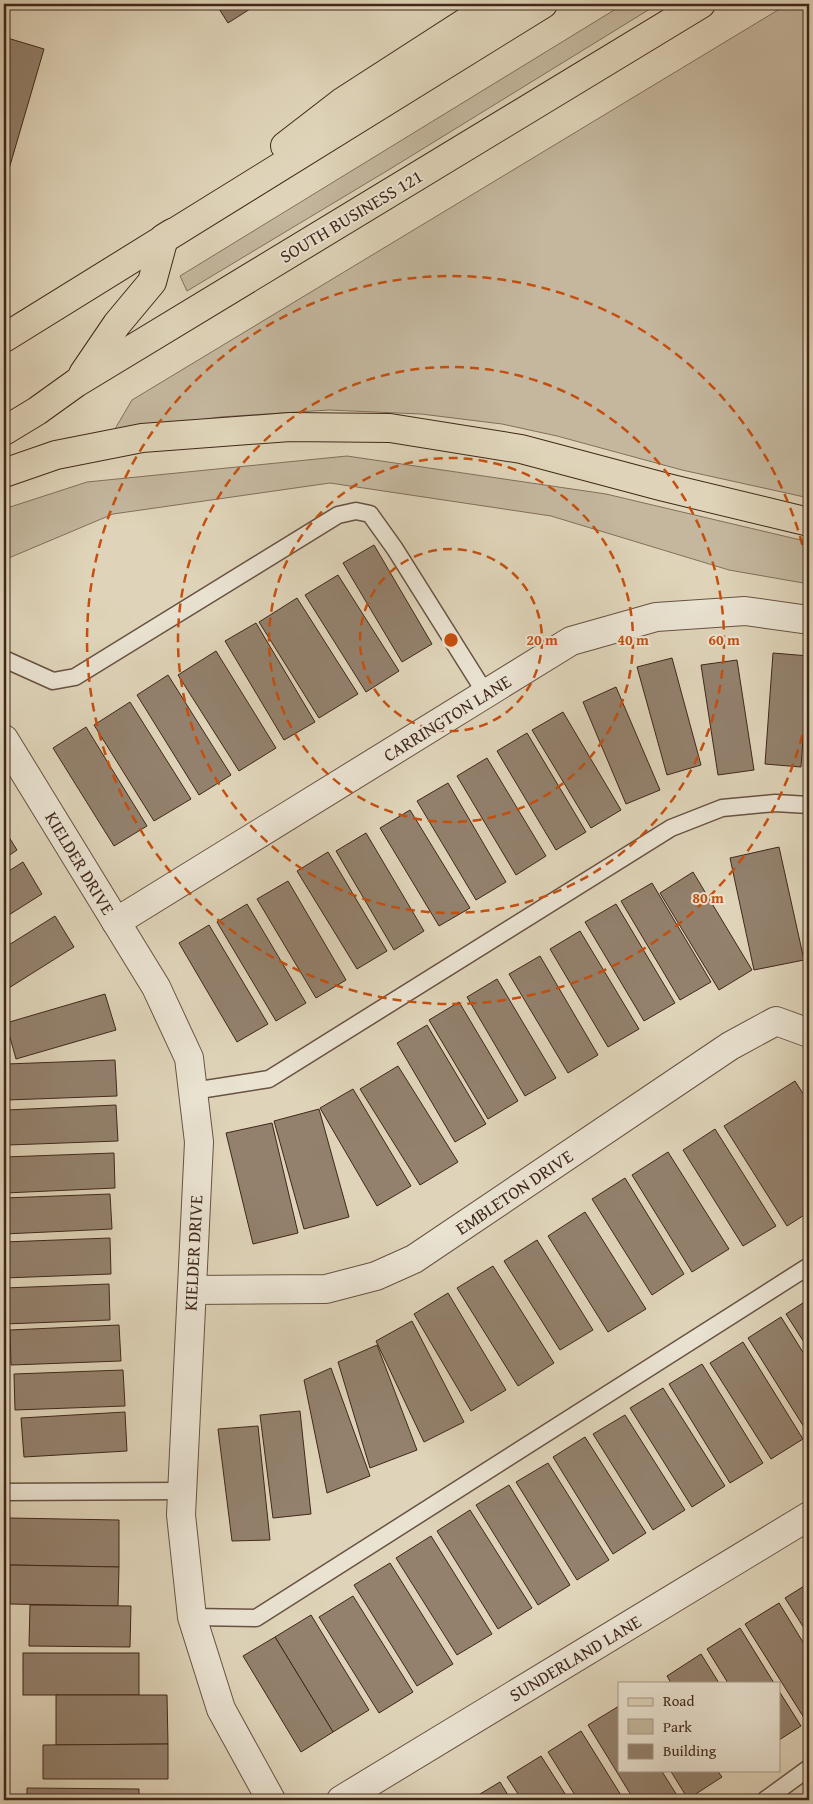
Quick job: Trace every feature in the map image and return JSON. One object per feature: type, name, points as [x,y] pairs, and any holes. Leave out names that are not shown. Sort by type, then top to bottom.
[{"type":"main road","points":[[76,383],[117,324],[152,282],[164,238],[342,102],[494,4]]},
{"type":"main road","points":[[4,338],[543,4]]},
{"type":"main road","name":"SOUTH BUSINESS 121","points":[[4,431],[76,383],[701,4]]},
{"type":"main road","points":[[4,473],[56,455],[142,438],[290,427],[390,428],[522,449],[664,487],[809,522]]},
{"type":"street","name":"CARRINGTON LANE","points":[[116,922],[571,641],[656,617],[745,611],[809,620]]},
{"type":"street","name":"KIELDER DRIVE","points":[[4,739],[156,987],[189,1058],[199,1142],[181,1515],[192,1617],[221,1709],[271,1800]]},
{"type":"street","name":"EMBLETON DRIVE","points":[[192,1290],[326,1288],[376,1276],[414,1259],[730,1046],[776,1021],[809,1032]]},
{"type":"street","name":"SUNDERLAND LANE","points":[[341,1800],[809,1516]]},
{"type":"lane","points":[[4,660],[53,681],[75,677],[338,515],[356,511],[370,514],[395,549],[486,694]]},
{"type":"lane","points":[[192,1091],[269,1078],[671,828],[722,808],[775,803],[809,805]]},
{"type":"lane","points":[[192,1617],[256,1618],[809,1266]]},
{"type":"lane","points":[[4,1492],[182,1491]]},
{"type":"lane","points":[[765,1800],[809,1769]]},
{"type":"green space","points":[[624,4],[658,4],[187,291],[180,276]]},
{"type":"green space","points":[[788,4],[809,4],[809,498],[682,470],[557,436],[502,424],[421,414],[329,410],[220,417],[112,434],[132,400]]},
{"type":"green space","points":[[347,456],[606,494],[809,542],[809,584],[729,570],[551,516],[330,483],[113,514],[4,560],[4,509],[87,482]]},
{"type":"building","points":[[216,4],[258,4],[228,23]]},
{"type":"building","points":[[4,37],[44,49],[4,186]]},
{"type":"building","points":[[374,545],[432,644],[402,662],[343,563]]},
{"type":"building","points":[[338,575],[399,671],[366,692],[305,595]]},
{"type":"building","points":[[297,598],[358,694],[319,718],[259,622]]},
{"type":"building","points":[[256,623],[315,722],[284,740],[225,641]]},
{"type":"building","points":[[216,651],[276,748],[239,771],[178,675]]},
{"type":"building","points":[[773,653],[809,656],[801,767],[765,764]]},
{"type":"building","points":[[672,658],[701,765],[667,775],[637,667]]},
{"type":"building","points":[[737,660],[754,770],[718,775],[701,665]]},
{"type":"building","points":[[168,675],[231,775],[199,795],[137,695]]},
{"type":"building","points":[[616,687],[660,790],[626,804],[583,702]]},
{"type":"building","points":[[130,702],[191,799],[154,821],[94,725]]},
{"type":"building","points":[[563,712],[621,810],[591,828],[532,730]]},
{"type":"building","points":[[86,727],[147,826],[114,846],[53,748]]},
{"type":"building","points":[[527,733],[586,832],[556,850],[497,751]]},
{"type":"building","points":[[487,758],[546,856],[516,875],[457,776]]},
{"type":"building","points":[[448,783],[506,882],[476,900],[417,801]]},
{"type":"building","points":[[410,810],[470,908],[439,926],[380,828]]},
{"type":"building","points":[[4,829],[17,850],[4,859]]},
{"type":"building","points":[[366,833],[424,931],[394,950],[336,851]]},
{"type":"building","points":[[779,847],[804,960],[754,970],[730,858]]},
{"type":"building","points":[[328,852],[387,951],[357,969],[297,871]]},
{"type":"building","points":[[23,862],[42,894],[4,918],[4,874]]},
{"type":"building","points":[[693,872],[752,970],[719,990],[660,893]]},
{"type":"building","points":[[288,881],[346,980],[316,998],[257,899]]},
{"type":"building","points":[[652,883],[711,982],[680,1000],[621,901]]},
{"type":"building","points":[[247,904],[306,1003],[276,1021],[217,922]]},
{"type":"building","points":[[616,904],[675,1003],[644,1021],[585,922]]},
{"type":"building","points":[[55,916],[74,947],[4,991],[4,948]]},
{"type":"building","points":[[209,925],[268,1024],[237,1042],[179,943]]},
{"type":"building","points":[[580,931],[639,1029],[608,1047],[550,949]]},
{"type":"building","points":[[540,956],[598,1055],[568,1073],[509,974]]},
{"type":"building","points":[[497,979],[556,1078],[525,1096],[467,997]]},
{"type":"building","points":[[105,994],[116,1030],[16,1059],[6,1023]]},
{"type":"building","points":[[459,1002],[518,1101],[488,1119],[429,1020]]},
{"type":"building","points":[[427,1025],[486,1124],[455,1142],[397,1043]]},
{"type":"building","points":[[115,1060],[117,1096],[7,1100],[6,1064]]},
{"type":"building","points":[[398,1066],[458,1162],[420,1185],[360,1089]]},
{"type":"building","points":[[795,1081],[809,1103],[809,1212],[787,1226],[724,1126]]},
{"type":"building","points":[[353,1089],[411,1186],[377,1206],[320,1108]]},
{"type":"building","points":[[116,1105],[118,1141],[8,1145],[7,1110]]},
{"type":"building","points":[[319,1109],[349,1217],[304,1229],[274,1121]]},
{"type":"building","points":[[272,1123],[298,1233],[253,1244],[226,1133]]},
{"type":"building","points":[[715,1129],[776,1226],[743,1246],[683,1150]]},
{"type":"building","points":[[668,1152],[729,1249],[692,1272],[632,1175]]},
{"type":"building","points":[[114,1153],[115,1188],[5,1193],[4,1157]]},
{"type":"building","points":[[625,1178],[684,1274],[652,1295],[592,1199]]},
{"type":"building","points":[[110,1194],[112,1229],[4,1234],[4,1198]]},
{"type":"building","points":[[585,1212],[646,1309],[608,1332],[548,1236]]},
{"type":"building","points":[[110,1238],[111,1274],[4,1278],[4,1242]]},
{"type":"building","points":[[537,1240],[593,1330],[560,1350],[504,1261]]},
{"type":"building","points":[[493,1266],[554,1363],[518,1386],[457,1288]]},
{"type":"building","points":[[109,1284],[110,1320],[4,1324],[4,1288]]},
{"type":"building","points":[[448,1293],[506,1390],[471,1411],[414,1314]]},
{"type":"building","points":[[809,1299],[809,1350],[786,1314]]},
{"type":"building","points":[[781,1317],[809,1362],[809,1435],[748,1338]]},
{"type":"building","points":[[412,1321],[464,1422],[424,1442],[376,1341]]},
{"type":"building","points":[[119,1325],[121,1361],[11,1365],[10,1330]]},
{"type":"building","points":[[743,1342],[803,1439],[771,1459],[710,1363]]},
{"type":"building","points":[[377,1345],[417,1450],[370,1468],[338,1362]]},
{"type":"building","points":[[702,1364],[763,1463],[730,1483],[669,1384]]},
{"type":"building","points":[[331,1368],[370,1476],[327,1493],[304,1380]]},
{"type":"building","points":[[123,1370],[125,1406],[15,1410],[14,1374]]},
{"type":"building","points":[[663,1388],[725,1486],[692,1507],[630,1408]]},
{"type":"building","points":[[300,1411],[311,1514],[273,1518],[260,1415]]},
{"type":"building","points":[[125,1412],[127,1451],[24,1457],[21,1418]]},
{"type":"building","points":[[625,1415],[685,1510],[653,1530],[593,1434]]},
{"type":"building","points":[[258,1426],[270,1540],[232,1541],[218,1429]]},
{"type":"building","points":[[585,1437],[646,1533],[613,1554],[553,1457]]},
{"type":"building","points":[[548,1463],[609,1560],[577,1580],[516,1482]]},
{"type":"building","points":[[509,1485],[570,1585],[538,1605],[476,1505]]},
{"type":"building","points":[[470,1510],[532,1608],[498,1629],[437,1531]]},
{"type":"building","points":[[9,1518],[119,1520],[119,1567],[9,1565]]},
{"type":"building","points":[[431,1536],[492,1634],[457,1655],[396,1558]]},
{"type":"building","points":[[390,1563],[453,1664],[417,1686],[354,1585]]},
{"type":"building","points":[[10,1565],[119,1567],[118,1606],[10,1604]]},
{"type":"building","points":[[809,1583],[809,1636],[785,1598]]},
{"type":"building","points":[[353,1596],[413,1692],[379,1713],[319,1617]]},
{"type":"building","points":[[779,1603],[809,1652],[809,1719],[806,1721],[745,1624]]},
{"type":"building","points":[[30,1605],[131,1606],[130,1647],[29,1646]]},
{"type":"building","points":[[311,1615],[369,1710],[333,1732],[275,1637]]},
{"type":"building","points":[[740,1628],[773,1682],[727,1682],[707,1649]]},
{"type":"building","points":[[275,1637],[333,1732],[301,1752],[243,1656]]},
{"type":"building","points":[[23,1653],[139,1653],[139,1695],[23,1695]]},
{"type":"building","points":[[701,1654],[718,1682],[670,1682],[667,1676]]},
{"type":"building","points":[[780,1693],[801,1726],[780,1739]]},
{"type":"building","points":[[56,1695],[167,1695],[168,1744],[56,1745]]},
{"type":"building","points":[[618,1707],[618,1772],[662,1772],[680,1800],[634,1800],[588,1725]]},
{"type":"building","points":[[581,1731],[624,1800],[578,1800],[548,1752]]},
{"type":"building","points":[[168,1744],[168,1779],[43,1779],[43,1745]]},
{"type":"building","points":[[541,1756],[569,1800],[522,1800],[507,1777]]},
{"type":"building","points":[[671,1772],[718,1772],[722,1777],[688,1799]]},
{"type":"building","points":[[500,1782],[511,1800],[470,1800]]},
{"type":"building","points":[[27,1788],[139,1789],[139,1800],[27,1800]]}]
